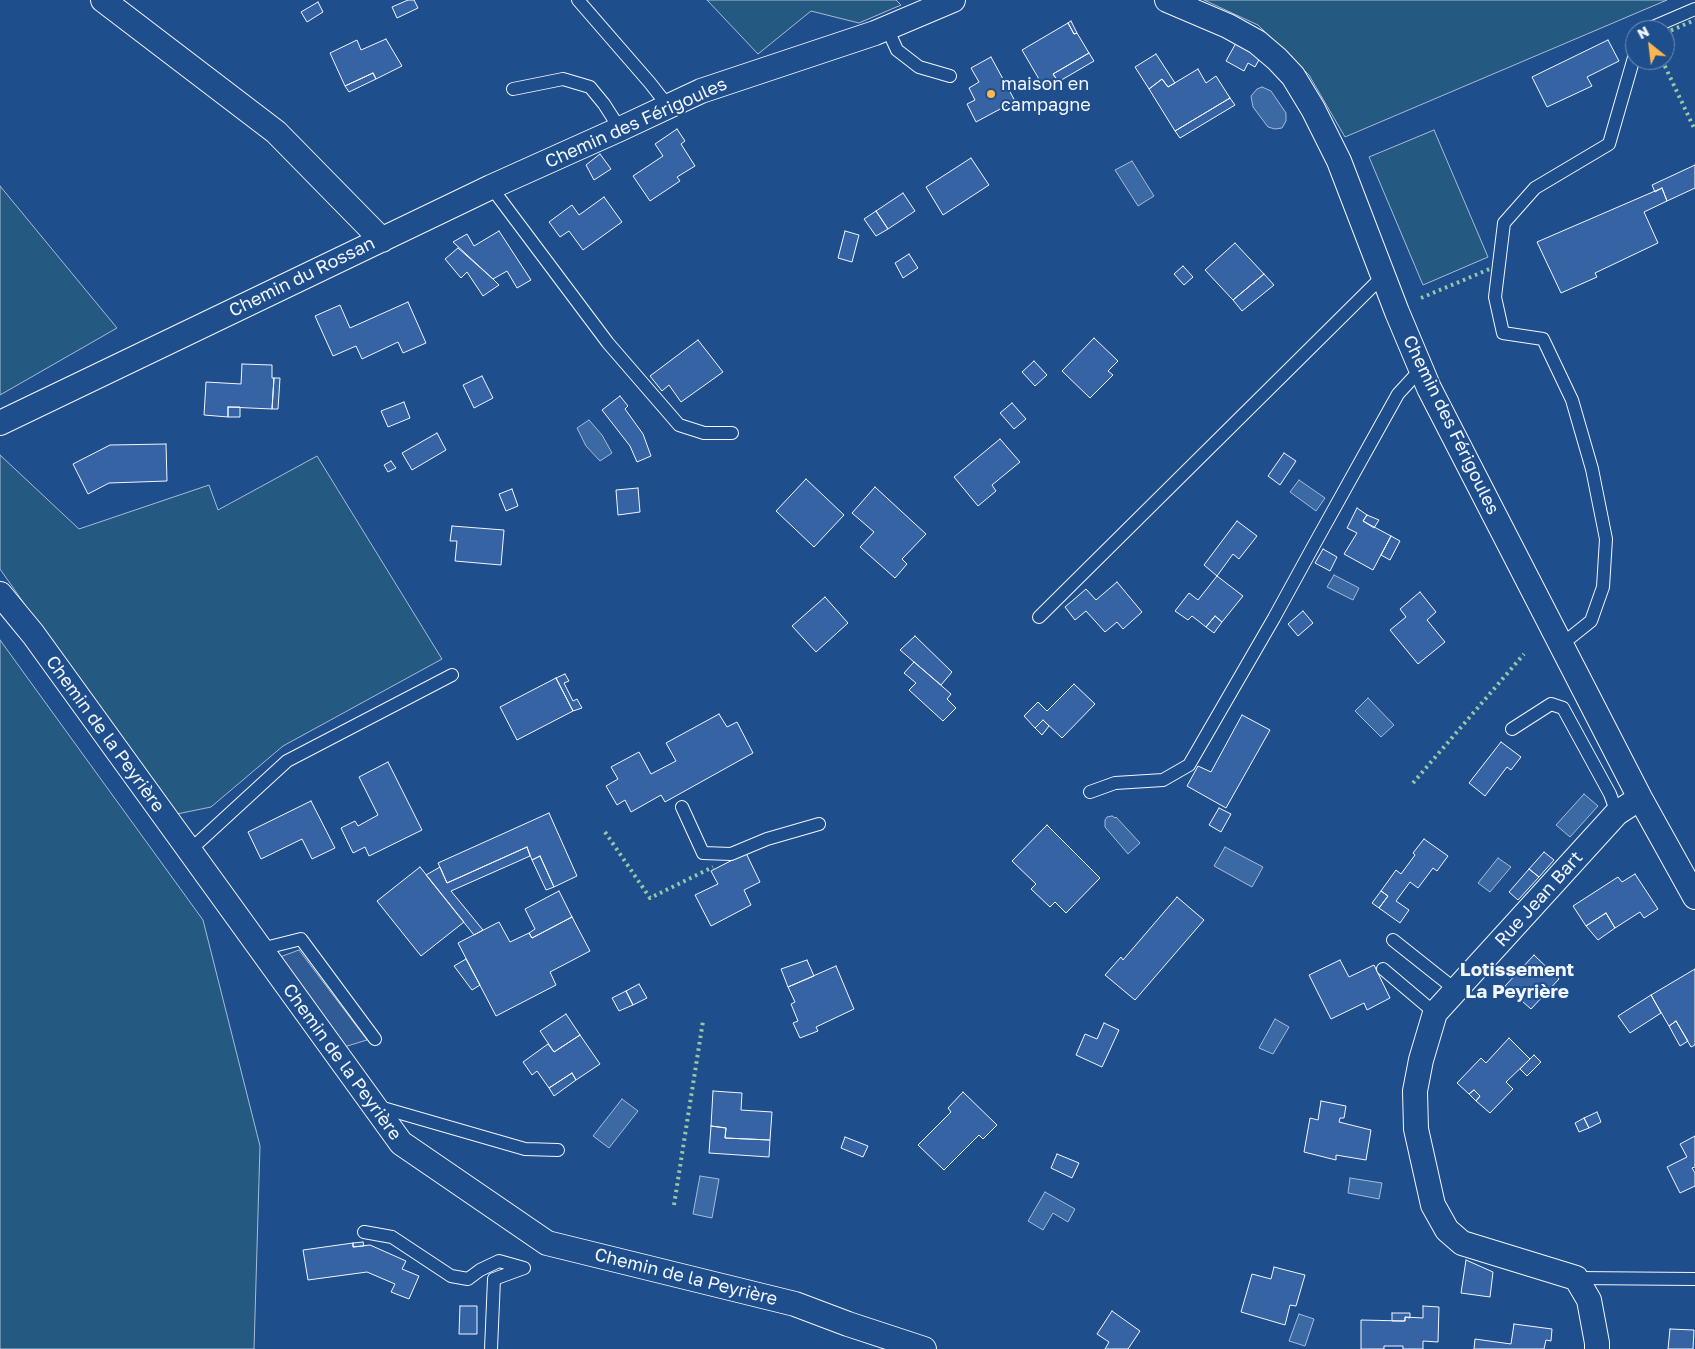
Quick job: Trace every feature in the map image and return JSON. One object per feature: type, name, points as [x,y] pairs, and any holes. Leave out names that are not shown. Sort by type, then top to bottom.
[{"type":"street","name":"Chemin du Rossan","points":[[0,423],[382,240],[276,132],[103,0]]},
{"type":"street","name":"Chemin des Férigoules","points":[[382,240],[491,187],[701,91],[887,28],[953,0]]},
{"type":"street","name":"Chemin des Férigoules","points":[[1167,0],[1228,26],[1257,42],[1293,76],[1313,109],[1339,161],[1429,388],[1640,798],[1695,897]]},
{"type":"street","name":"Chemin de la Peyrière","points":[[0,594],[33,634],[401,1144],[546,1243],[796,1304],[848,1324],[924,1349]]},
{"type":"street","name":"Rue Jean Bart","points":[[1576,1278],[1462,1243],[1447,1230],[1434,1206],[1416,1128],[1415,1092],[1421,1060],[1434,1013],[1617,813],[1640,798]]},
{"type":"street","points":[[1576,1278],[1589,1300],[1597,1349]]},
{"type":"lane","points":[[578,0],[668,106]]},
{"type":"lane","points":[[1669,20],[1695,9]]},
{"type":"lane","points":[[887,28],[897,50],[919,67],[950,76]]},
{"type":"lane","points":[[1560,642],[1591,621],[1602,587],[1606,539],[1592,469],[1572,400],[1543,338],[1502,333],[1495,297],[1504,223],[1536,188],[1609,144],[1630,70]]},
{"type":"lane","points":[[513,89],[563,79],[590,87],[604,104],[620,129]]},
{"type":"lane","points":[[491,187],[608,343],[679,425],[704,433],[732,433]]},
{"type":"lane","points":[[1039,617],[1383,276]]},
{"type":"lane","points":[[1090,792],[1115,783],[1163,780],[1190,764],[1274,618],[1398,394],[1421,369]]},
{"type":"lane","points":[[189,851],[287,761],[452,675]]},
{"type":"lane","points":[[1512,729],[1551,704],[1563,708],[1610,794],[1617,813]]},
{"type":"lane","points":[[682,807],[703,854],[731,854],[767,839],[819,824]]},
{"type":"lane","points":[[260,949],[301,939],[375,1039]]},
{"type":"lane","points":[[1393,940],[1456,990]]},
{"type":"lane","points":[[1383,969],[1434,1013]]},
{"type":"lane","points":[[373,1105],[525,1149],[558,1150]]},
{"type":"lane","points":[[364,1232],[392,1238],[452,1276],[468,1279],[480,1270],[499,1261],[524,1268],[494,1279],[491,1349]]},
{"type":"lane","points":[[1576,1278],[1695,1279]]},
{"type":"shaded area","points":[[707,0],[896,0],[901,5],[859,23],[811,11],[758,54]]},
{"type":"shaded area","points":[[1204,0],[1667,0],[1345,137],[1309,75],[1258,25]]},
{"type":"shaded area","points":[[1262,87],[1271,91],[1286,113],[1286,121],[1282,128],[1268,127],[1253,107],[1251,96],[1257,89]]},
{"type":"shaded area","points":[[1434,130],[1488,257],[1423,285],[1369,157]]},
{"type":"shaded area","points":[[1132,161],[1154,196],[1138,206],[1115,170]]},
{"type":"shaded area","points":[[0,186],[117,328],[0,395]]},
{"type":"shaded area","points":[[589,420],[602,435],[612,453],[600,461],[586,446],[577,428]]},
{"type":"shaded area","points":[[0,455],[79,529],[209,485],[218,510],[317,456],[442,659],[283,746],[211,807],[172,815],[0,569]]},
{"type":"shaded area","points":[[1299,480],[1325,498],[1316,511],[1290,492]]},
{"type":"shaded area","points":[[1334,575],[1359,588],[1353,600],[1327,587]]},
{"type":"shaded area","points":[[0,640],[203,920],[260,1146],[254,1349],[0,1349]]},
{"type":"shaded area","points":[[1368,698],[1394,725],[1381,737],[1355,711]]},
{"type":"shaded area","points":[[1584,794],[1598,806],[1570,837],[1556,825]]},
{"type":"shaded area","points":[[1107,817],[1116,817],[1140,843],[1128,854],[1105,827],[1105,820]]},
{"type":"shaded area","points":[[1225,847],[1263,867],[1252,887],[1214,866]]},
{"type":"shaded area","points":[[1498,858],[1511,867],[1490,892],[1478,883]]},
{"type":"shaded area","points":[[299,950],[367,1040],[344,1047],[280,957]]},
{"type":"shaded area","points":[[1275,1019],[1289,1027],[1273,1054],[1259,1048]]},
{"type":"shaded area","points":[[622,1099],[638,1111],[609,1148],[593,1136]]},
{"type":"shaded area","points":[[700,1176],[719,1179],[712,1218],[693,1214]]},
{"type":"shaded area","points":[[1350,1178],[1382,1183],[1379,1199],[1348,1193]]},
{"type":"shaded area","points":[[1045,1192],[1075,1209],[1068,1222],[1053,1213],[1043,1230],[1028,1221]]},
{"type":"shaded area","points":[[1299,1314],[1314,1319],[1305,1346],[1289,1341]]},
{"type":"building","points":[[408,0],[414,0],[418,8],[397,18],[392,7]]},
{"type":"building","points":[[318,2],[323,12],[307,22],[301,12]]},
{"type":"building","points":[[1071,21],[1077,33],[1074,34],[1068,23]]},
{"type":"building","points":[[1068,23],[1074,34],[1077,33],[1089,53],[1053,74],[1056,78],[1043,86],[1022,50]]},
{"type":"building","points":[[386,39],[402,66],[376,79],[373,73],[345,86],[330,53],[357,40],[361,50]]},
{"type":"building","points":[[1608,40],[1619,61],[1587,77],[1592,86],[1547,107],[1532,77]]},
{"type":"building","points":[[1236,43],[1261,56],[1255,67],[1248,63],[1244,71],[1226,61]]},
{"type":"building","points":[[1089,53],[1094,61],[1058,82],[1053,74]]},
{"type":"building","points":[[1156,54],[1175,83],[1168,87],[1162,79],[1149,89],[1135,67]]},
{"type":"building","name":"maison en campagne","points":[[991,57],[1015,101],[976,122],[967,104],[975,100],[969,88],[979,82],[971,68]]},
{"type":"building","points":[[1198,69],[1206,83],[1216,76],[1230,98],[1175,131],[1149,89],[1162,79],[1168,87]]},
{"type":"building","points":[[373,73],[376,79],[349,92],[345,86]]},
{"type":"building","points":[[1230,98],[1235,105],[1180,138],[1175,131]]},
{"type":"building","points":[[677,129],[685,141],[681,144],[695,166],[677,177],[680,181],[650,201],[633,176],[663,156],[655,144]]},
{"type":"building","points":[[600,154],[611,169],[594,180],[586,165]]},
{"type":"building","points":[[971,158],[989,185],[943,215],[926,187]]},
{"type":"building","points":[[1695,165],[1695,188],[1667,201],[1662,188],[1655,192],[1652,185]]},
{"type":"building","points":[[1662,188],[1667,201],[1644,212],[1658,243],[1595,273],[1597,277],[1561,293],[1537,242]]},
{"type":"building","points":[[903,193],[915,211],[888,229],[876,211]]},
{"type":"building","points":[[604,197],[622,222],[583,250],[569,231],[560,237],[549,222],[572,205],[579,215]]},
{"type":"building","points":[[876,211],[888,229],[876,236],[864,219]]},
{"type":"building","points":[[499,231],[531,280],[517,288],[507,271],[493,279],[453,242],[467,234],[474,246]]},
{"type":"building","points":[[845,231],[859,235],[852,262],[838,258]]},
{"type":"building","points":[[1235,243],[1264,274],[1233,300],[1205,270]]},
{"type":"building","points":[[458,248],[499,285],[483,296],[467,272],[461,278],[445,259]]},
{"type":"building","points":[[909,254],[918,268],[903,278],[895,263]]},
{"type":"building","points":[[1183,266],[1193,277],[1184,285],[1174,274]]},
{"type":"building","points":[[1264,274],[1274,285],[1242,311],[1233,300]]},
{"type":"building","points":[[408,302],[426,343],[403,353],[398,342],[362,359],[356,346],[333,356],[315,316],[340,305],[350,328]]},
{"type":"building","points":[[1094,338],[1118,361],[1108,371],[1113,375],[1090,398],[1062,371]]},
{"type":"building","points":[[698,340],[723,372],[681,402],[669,385],[662,391],[650,376]]},
{"type":"building","points":[[1034,361],[1047,375],[1035,386],[1022,372]]},
{"type":"building","points":[[242,364],[272,365],[272,378],[274,378],[272,409],[228,407],[228,417],[204,415],[206,382],[241,384]]},
{"type":"building","points":[[482,376],[493,398],[474,408],[463,385]]},
{"type":"building","points":[[274,378],[280,378],[278,409],[272,409]]},
{"type":"building","points":[[620,396],[628,406],[625,409],[643,434],[651,456],[637,462],[630,446],[602,410]]},
{"type":"building","points":[[404,402],[410,418],[388,427],[381,411]]},
{"type":"building","points":[[1012,403],[1026,419],[1014,429],[1000,413]]},
{"type":"building","points":[[228,407],[240,407],[240,417],[228,417]]},
{"type":"building","points":[[437,433],[446,450],[412,470],[402,453]]},
{"type":"building","points":[[1000,439],[1020,462],[992,485],[996,491],[978,506],[954,477]]},
{"type":"building","points":[[166,444],[167,481],[109,483],[88,494],[73,464],[110,445]]},
{"type":"building","points":[[1284,453],[1296,461],[1280,485],[1268,476]]},
{"type":"building","points":[[391,461],[396,468],[388,472],[384,465]]},
{"type":"building","points":[[806,479],[844,515],[814,547],[776,511]]},
{"type":"building","points":[[875,487],[926,534],[902,559],[907,564],[895,578],[860,547],[874,532],[852,513]]},
{"type":"building","points":[[638,488],[640,512],[618,515],[616,490]]},
{"type":"building","points":[[512,489],[518,506],[506,511],[499,494]]},
{"type":"building","points":[[1357,508],[1367,515],[1363,521],[1391,536],[1373,570],[1344,554],[1357,533],[1347,528]]},
{"type":"building","points":[[1367,515],[1379,520],[1374,528],[1363,521]]},
{"type":"building","points":[[1237,521],[1257,536],[1239,559],[1233,554],[1217,576],[1204,565]]},
{"type":"building","points":[[452,526],[504,530],[501,565],[455,561],[457,541],[450,541]]},
{"type":"building","points":[[1391,536],[1400,541],[1390,560],[1381,555]]},
{"type":"building","points":[[1323,549],[1337,557],[1330,571],[1315,563]]},
{"type":"building","points":[[1217,576],[1243,596],[1222,622],[1215,616],[1206,627],[1192,616],[1188,620],[1175,611],[1189,593],[1198,600]]},
{"type":"building","points":[[1117,582],[1142,612],[1123,629],[1117,622],[1105,632],[1086,611],[1075,620],[1065,607],[1086,589],[1096,600]]},
{"type":"building","points":[[1420,592],[1436,612],[1427,620],[1445,642],[1418,664],[1390,630],[1406,617],[1400,609]]},
{"type":"building","points":[[825,597],[848,623],[816,652],[792,626]]},
{"type":"building","points":[[1303,611],[1313,623],[1298,636],[1288,624]]},
{"type":"building","points":[[1215,616],[1222,622],[1214,633],[1206,627]]},
{"type":"building","points":[[915,636],[952,672],[941,685],[900,650]]},
{"type":"building","points":[[914,662],[951,694],[947,699],[956,708],[943,721],[909,690],[916,683],[904,673]]},
{"type":"building","points":[[565,674],[569,681],[564,683],[573,701],[577,699],[582,708],[573,711],[556,678]]},
{"type":"building","points":[[556,678],[573,711],[517,740],[500,707]]},
{"type":"building","points":[[1074,684],[1095,704],[1062,738],[1043,720],[1035,728],[1024,716],[1038,702],[1047,711]]},
{"type":"building","points":[[719,714],[727,727],[737,722],[753,753],[665,802],[661,795],[631,812],[625,800],[617,805],[606,786],[618,779],[611,767],[639,752],[651,774],[676,761],[666,743]]},
{"type":"building","points":[[1242,715],[1270,730],[1226,808],[1187,786],[1198,766],[1211,772]]},
{"type":"building","points":[[1043,720],[1049,726],[1042,735],[1035,728]]},
{"type":"building","points":[[1501,742],[1521,757],[1511,770],[1507,767],[1485,796],[1469,783]]},
{"type":"building","points":[[388,762],[422,830],[369,856],[365,847],[353,853],[341,828],[355,821],[358,826],[378,815],[359,777]]},
{"type":"building","points":[[311,801],[335,848],[312,859],[302,839],[261,859],[248,832]]},
{"type":"building","points":[[1219,808],[1231,814],[1221,832],[1209,825]]},
{"type":"building","points":[[549,813],[577,876],[554,887],[540,856],[532,860],[527,847],[447,883],[438,863]]},
{"type":"building","points":[[1047,825],[1100,878],[1066,913],[1055,902],[1050,907],[1031,889],[1036,884],[1012,861]]},
{"type":"building","points":[[1424,839],[1448,856],[1437,871],[1433,868],[1418,888],[1410,882],[1396,901],[1409,910],[1400,923],[1379,908],[1388,896],[1381,891],[1396,870],[1401,874],[1415,855],[1413,853]]},
{"type":"building","points":[[527,847],[530,856],[451,891],[483,930],[474,935],[426,875],[440,867],[447,883]]},
{"type":"building","points":[[1544,852],[1554,860],[1539,877],[1529,869]]},
{"type":"building","points":[[746,853],[760,882],[744,890],[751,905],[711,926],[695,895],[718,884],[711,871]]},
{"type":"building","points":[[540,856],[554,887],[546,890],[532,860]]},
{"type":"building","points":[[420,867],[464,922],[421,956],[377,901]]},
{"type":"building","points":[[1529,869],[1539,877],[1518,900],[1509,892]]},
{"type":"building","points":[[1635,874],[1658,909],[1644,918],[1640,912],[1615,928],[1606,913],[1586,926],[1573,906],[1618,877],[1622,882]]},
{"type":"building","points":[[559,891],[572,917],[532,938],[529,933],[535,929],[525,909]]},
{"type":"building","points":[[1381,891],[1388,896],[1379,908],[1372,903]]},
{"type":"building","points":[[1177,897],[1204,920],[1135,1000],[1105,975],[1121,957],[1123,960]]},
{"type":"building","points":[[1606,913],[1615,928],[1598,940],[1586,926]]},
{"type":"building","points":[[572,917],[590,951],[550,972],[556,985],[496,1016],[458,943],[499,922],[510,942],[529,933],[532,938]]},
{"type":"building","points":[[1534,955],[1559,979],[1531,1009],[1505,986]]},
{"type":"building","points":[[466,959],[480,985],[472,990],[454,966]]},
{"type":"building","points":[[807,960],[814,976],[788,987],[781,969]]},
{"type":"building","points":[[1340,960],[1349,977],[1374,965],[1390,998],[1367,1010],[1364,1003],[1331,1019],[1309,975]]},
{"type":"building","points":[[836,966],[854,1009],[816,1027],[818,1031],[800,1038],[793,1023],[798,1021],[791,1004],[795,1002],[788,987]]},
{"type":"building","points":[[1695,969],[1695,1045],[1691,1047],[1676,1021],[1669,1026],[1651,995]]},
{"type":"building","points":[[639,984],[647,998],[633,1005],[626,991]]},
{"type":"building","points":[[626,991],[633,1005],[619,1011],[612,998]]},
{"type":"building","points":[[1651,995],[1661,1013],[1630,1033],[1618,1016]]},
{"type":"building","points":[[566,1014],[580,1035],[554,1052],[540,1031]]},
{"type":"building","points":[[1676,1021],[1688,1041],[1680,1046],[1669,1026]]},
{"type":"building","points":[[1104,1023],[1119,1030],[1102,1067],[1076,1055],[1085,1034],[1097,1039]]},
{"type":"building","points":[[580,1035],[600,1064],[576,1080],[572,1073],[549,1088],[537,1071],[532,1075],[523,1062],[548,1044],[554,1052]]},
{"type":"building","points":[[1509,1038],[1530,1059],[1506,1082],[1513,1089],[1490,1113],[1476,1101],[1480,1096],[1474,1090],[1469,1094],[1457,1083],[1481,1058],[1486,1063]]},
{"type":"building","points":[[1534,1055],[1541,1062],[1527,1076],[1520,1069]]},
{"type":"building","points":[[572,1073],[576,1080],[554,1096],[549,1088]]},
{"type":"building","points":[[1474,1090],[1480,1096],[1476,1101],[1469,1094]]},
{"type":"building","points":[[713,1091],[742,1093],[741,1110],[772,1112],[770,1140],[725,1138],[726,1128],[711,1126]]},
{"type":"building","points":[[963,1092],[997,1125],[983,1139],[979,1135],[944,1170],[918,1145],[951,1112],[948,1108]]},
{"type":"building","points":[[1321,1101],[1346,1106],[1344,1118],[1340,1118],[1339,1122],[1371,1130],[1366,1160],[1336,1155],[1336,1160],[1304,1152],[1310,1118],[1318,1120]]},
{"type":"building","points":[[1597,1112],[1601,1122],[1589,1128],[1584,1118]]},
{"type":"building","points":[[1584,1118],[1589,1128],[1579,1132],[1575,1123]]},
{"type":"building","points":[[711,1126],[726,1128],[725,1138],[770,1140],[769,1157],[709,1153]]},
{"type":"building","points":[[1695,1136],[1695,1167],[1692,1168],[1695,1173],[1695,1186],[1680,1193],[1667,1167],[1687,1157],[1680,1144]]},
{"type":"building","points":[[845,1137],[868,1146],[863,1157],[841,1148]]},
{"type":"building","points":[[1057,1154],[1079,1163],[1072,1178],[1051,1168]]},
{"type":"building","points":[[363,1242],[364,1246],[353,1247],[353,1243]]},
{"type":"building","points":[[353,1243],[353,1247],[370,1245],[406,1261],[402,1269],[419,1276],[409,1299],[391,1292],[395,1284],[367,1272],[308,1280],[303,1250]]},
{"type":"building","points":[[1466,1260],[1493,1272],[1490,1297],[1461,1293]]},
{"type":"building","points":[[1274,1267],[1305,1275],[1296,1306],[1290,1305],[1285,1325],[1241,1312],[1252,1274],[1271,1279]]},
{"type":"building","points":[[460,1306],[477,1306],[477,1334],[459,1334]]},
{"type":"building","points":[[1423,1306],[1439,1307],[1438,1342],[1423,1341],[1423,1349],[1403,1349],[1403,1346],[1384,1346],[1384,1349],[1361,1349],[1361,1320],[1405,1321],[1405,1317],[1423,1318]]},
{"type":"building","points":[[1112,1311],[1140,1331],[1128,1349],[1105,1349],[1109,1342],[1097,1334]]},
{"type":"building","points":[[1392,1313],[1410,1313],[1410,1318],[1405,1317],[1405,1321],[1392,1321]]},
{"type":"building","points":[[1514,1324],[1552,1329],[1551,1341],[1546,1340],[1544,1349],[1474,1349],[1475,1339],[1511,1344]]},
{"type":"building","points":[[1670,1329],[1694,1330],[1693,1349],[1668,1349]]},
{"type":"hedge","points":[[1675,29],[1695,20]]},
{"type":"hedge","points":[[1667,70],[1695,130]]},
{"type":"hedge","points":[[1421,298],[1492,268]]},
{"type":"hedge","points":[[1413,783],[1524,654]]},
{"type":"hedge","points":[[605,832],[650,898],[713,867]]},
{"type":"hedge","points":[[674,1205],[703,1021]]},
{"type":"place","name":"maison en campagne","points":[[991,94]]},
{"type":"district","name":"Lotissement La Peyrière","points":[[1517,981]]}]
